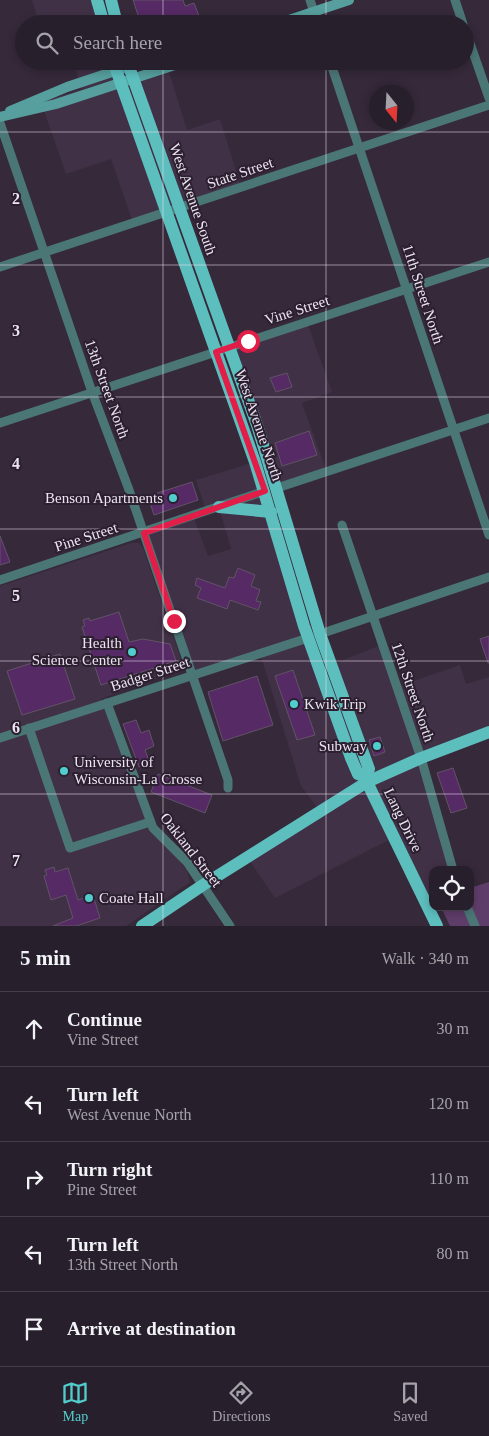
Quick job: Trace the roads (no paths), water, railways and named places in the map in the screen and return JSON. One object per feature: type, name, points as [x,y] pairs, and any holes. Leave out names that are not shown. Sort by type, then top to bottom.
[{"type":"main road","points":[[98,0],[102,15]]},
{"type":"main road","points":[[111,0],[115,15]]},
{"type":"main road","points":[[115,70],[120,84]]},
{"type":"main road","name":"West Avenue South","points":[[130,70],[228,348]]},
{"type":"main road","name":"West Avenue North","points":[[120,84],[216,352],[271,490],[272,512],[314,636]]},
{"type":"main road","name":"West Avenue North","points":[[228,348],[356,771],[365,779]]},
{"type":"main road","points":[[219,507],[272,512]]},
{"type":"main road","points":[[142,926],[365,779],[489,732]]},
{"type":"main road","name":"Lang Drive","points":[[365,779],[437,926]]},
{"type":"street","points":[[310,0],[315,15]]},
{"type":"street","points":[[305,15],[349,0]]},
{"type":"street","points":[[455,0],[461,15]]},
{"type":"street","points":[[474,55],[489,98]]},
{"type":"street","points":[[0,116],[104,70]]},
{"type":"street","points":[[0,116],[56,104],[160,70]]},
{"type":"street","name":"11th Street North","points":[[333,70],[489,535]]},
{"type":"street","name":"State Street","points":[[0,267],[489,105]]},
{"type":"street","name":"13th Street North","points":[[0,123],[92,392],[193,674]]},
{"type":"street","name":"Vine Street","points":[[0,423],[489,262]]},
{"type":"street","name":"Pine Street","points":[[0,580],[489,418]]},
{"type":"street","name":"12th Street North","points":[[342,525],[371,616],[421,758],[452,866]]},
{"type":"street","name":"Badger Street","points":[[0,738],[489,577]]},
{"type":"street","points":[[193,674],[228,780],[228,788]]},
{"type":"street","name":"Oakland Street","points":[[107,703],[150,822],[159,836],[182,856],[230,926]]},
{"type":"street","points":[[29,728],[70,848],[150,822]]},
{"type":"street","points":[[469,911],[475,926]]},
{"type":"place","name":"Benson Apartments","points":[[173,498]]},
{"type":"place","name":"Health Science Center","points":[[132,652]]},
{"type":"place","name":"Kwik Trip","points":[[294,704]]},
{"type":"place","name":"Subway","points":[[377,746]]},
{"type":"place","name":"University of Wisconsin-La Crosse","points":[[64,771]]},
{"type":"place","name":"Coate Hall","points":[[89,898]]}]
